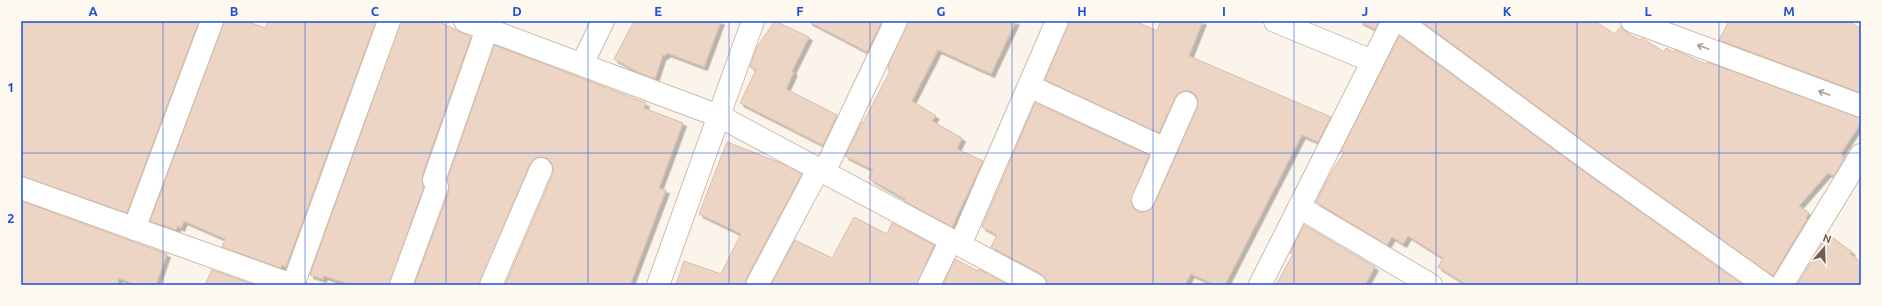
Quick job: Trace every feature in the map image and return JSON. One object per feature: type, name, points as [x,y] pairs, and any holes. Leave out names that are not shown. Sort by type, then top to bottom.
[{"type":"street","points":[[134,229],[212,21]]},
{"type":"street","points":[[21,188],[292,285],[389,21]]},
{"type":"street","points":[[465,21],[494,27],[582,64],[719,116],[1034,285]]},
{"type":"street","points":[[582,64],[603,21]]},
{"type":"street","points":[[658,285],[753,21]]},
{"type":"street","points":[[757,285],[821,171],[896,21]]},
{"type":"street","points":[[929,285],[955,242],[1029,86],[1057,21]]},
{"type":"street","points":[[1275,21],[1372,61]]},
{"type":"street","points":[[1260,285],[1393,21]]},
{"type":"street","points":[[1400,21],[1593,163],[1765,285]]},
{"type":"street","points":[[1632,21],[1861,106]]},
{"type":"street","points":[[400,285],[437,187],[434,180],[494,27]]},
{"type":"street","points":[[1029,86],[1165,149]]},
{"type":"street","points":[[1143,200],[1186,103]]},
{"type":"street","points":[[1782,285],[1861,155]]},
{"type":"street","points":[[491,285],[541,169]]},
{"type":"street","points":[[1298,207],[1431,285]]},
{"type":"building","points":[[21,21],[199,21],[127,213],[21,176]]},
{"type":"building","points":[[224,21],[246,21],[265,28],[268,21],[376,21],[286,267],[282,265],[281,268],[222,247],[225,239],[184,221],[181,228],[178,226],[176,230],[150,221]]},
{"type":"building","points":[[401,21],[437,21],[471,37],[422,176],[424,187],[389,285],[351,285],[324,276],[323,279],[310,275]]},
{"type":"building","points":[[634,21],[721,21],[704,67],[667,53],[665,56],[663,55],[655,79],[614,59]]},
{"type":"building","points":[[775,21],[809,37],[792,71],[794,72],[786,89],[837,115],[823,145],[740,103],[756,70],[750,67],[757,47]]},
{"type":"building","points":[[808,21],[877,21],[881,23],[867,52]]},
{"type":"building","points":[[908,21],[1016,21],[991,74],[938,50],[912,101],[936,116],[932,121],[962,138],[957,149],[983,161],[952,227],[904,201],[905,199],[873,181],[869,178],[873,170],[845,156],[890,71],[888,70],[889,64]]},
{"type":"building","points":[[1069,21],[1135,21],[1157,31],[1161,21],[1203,21],[1189,56],[1331,117],[1318,142],[1302,135],[1225,285],[1215,285],[1191,274],[1185,285],[1047,285],[1046,279],[1041,274],[991,247],[997,235],[982,227],[1035,103],[1149,155],[1131,201],[1133,208],[1138,212],[1150,210],[1154,205],[1197,108],[1198,101],[1196,95],[1191,91],[1179,93],[1175,98],[1159,133],[1045,80]]},
{"type":"building","points":[[1359,21],[1379,21],[1375,29]]},
{"type":"building","points":[[1421,21],[1594,21],[1615,34],[1621,26],[1627,33],[1640,40],[1642,38],[1664,52],[1666,48],[1674,52],[1675,50],[1706,64],[1707,62],[1861,118],[1861,123],[1841,153],[1844,159],[1834,176],[1828,173],[1799,206],[1809,213],[1806,218],[1807,219],[1773,276],[1600,153]]},
{"type":"building","points":[[1729,21],[1849,21],[1861,29],[1861,93],[1719,40]]},
{"type":"building","points":[[1399,36],[1586,173],[1743,285],[1467,285],[1438,267],[1443,258],[1408,236],[1403,244],[1392,237],[1387,245],[1316,202],[1344,152],[1341,151]]},
{"type":"building","points":[[494,45],[646,103],[644,108],[683,123],[659,188],[666,190],[630,285],[505,285],[553,174],[551,162],[546,158],[540,157],[534,159],[530,164],[479,285],[414,285],[449,191],[447,180]]},
{"type":"building","points":[[727,142],[781,163],[802,174],[746,279],[745,285],[676,285],[684,261],[721,274],[741,234],[699,214]]},
{"type":"building","points":[[21,201],[167,254],[156,285],[136,285],[119,278],[117,285],[21,285]]},
{"type":"building","points":[[854,217],[887,234],[892,223],[934,245],[917,285],[771,285],[795,240],[832,258]]},
{"type":"building","points":[[1304,225],[1375,267],[1365,285],[1276,285],[1293,254],[1290,253]]},
{"type":"building","points":[[1828,234],[1852,252],[1850,254],[1861,262],[1861,285],[1797,285]]},
{"type":"building","points":[[955,259],[978,271],[979,269],[1008,285],[943,285]]},
{"type":"building","points":[[212,270],[255,285],[205,285]]}]
